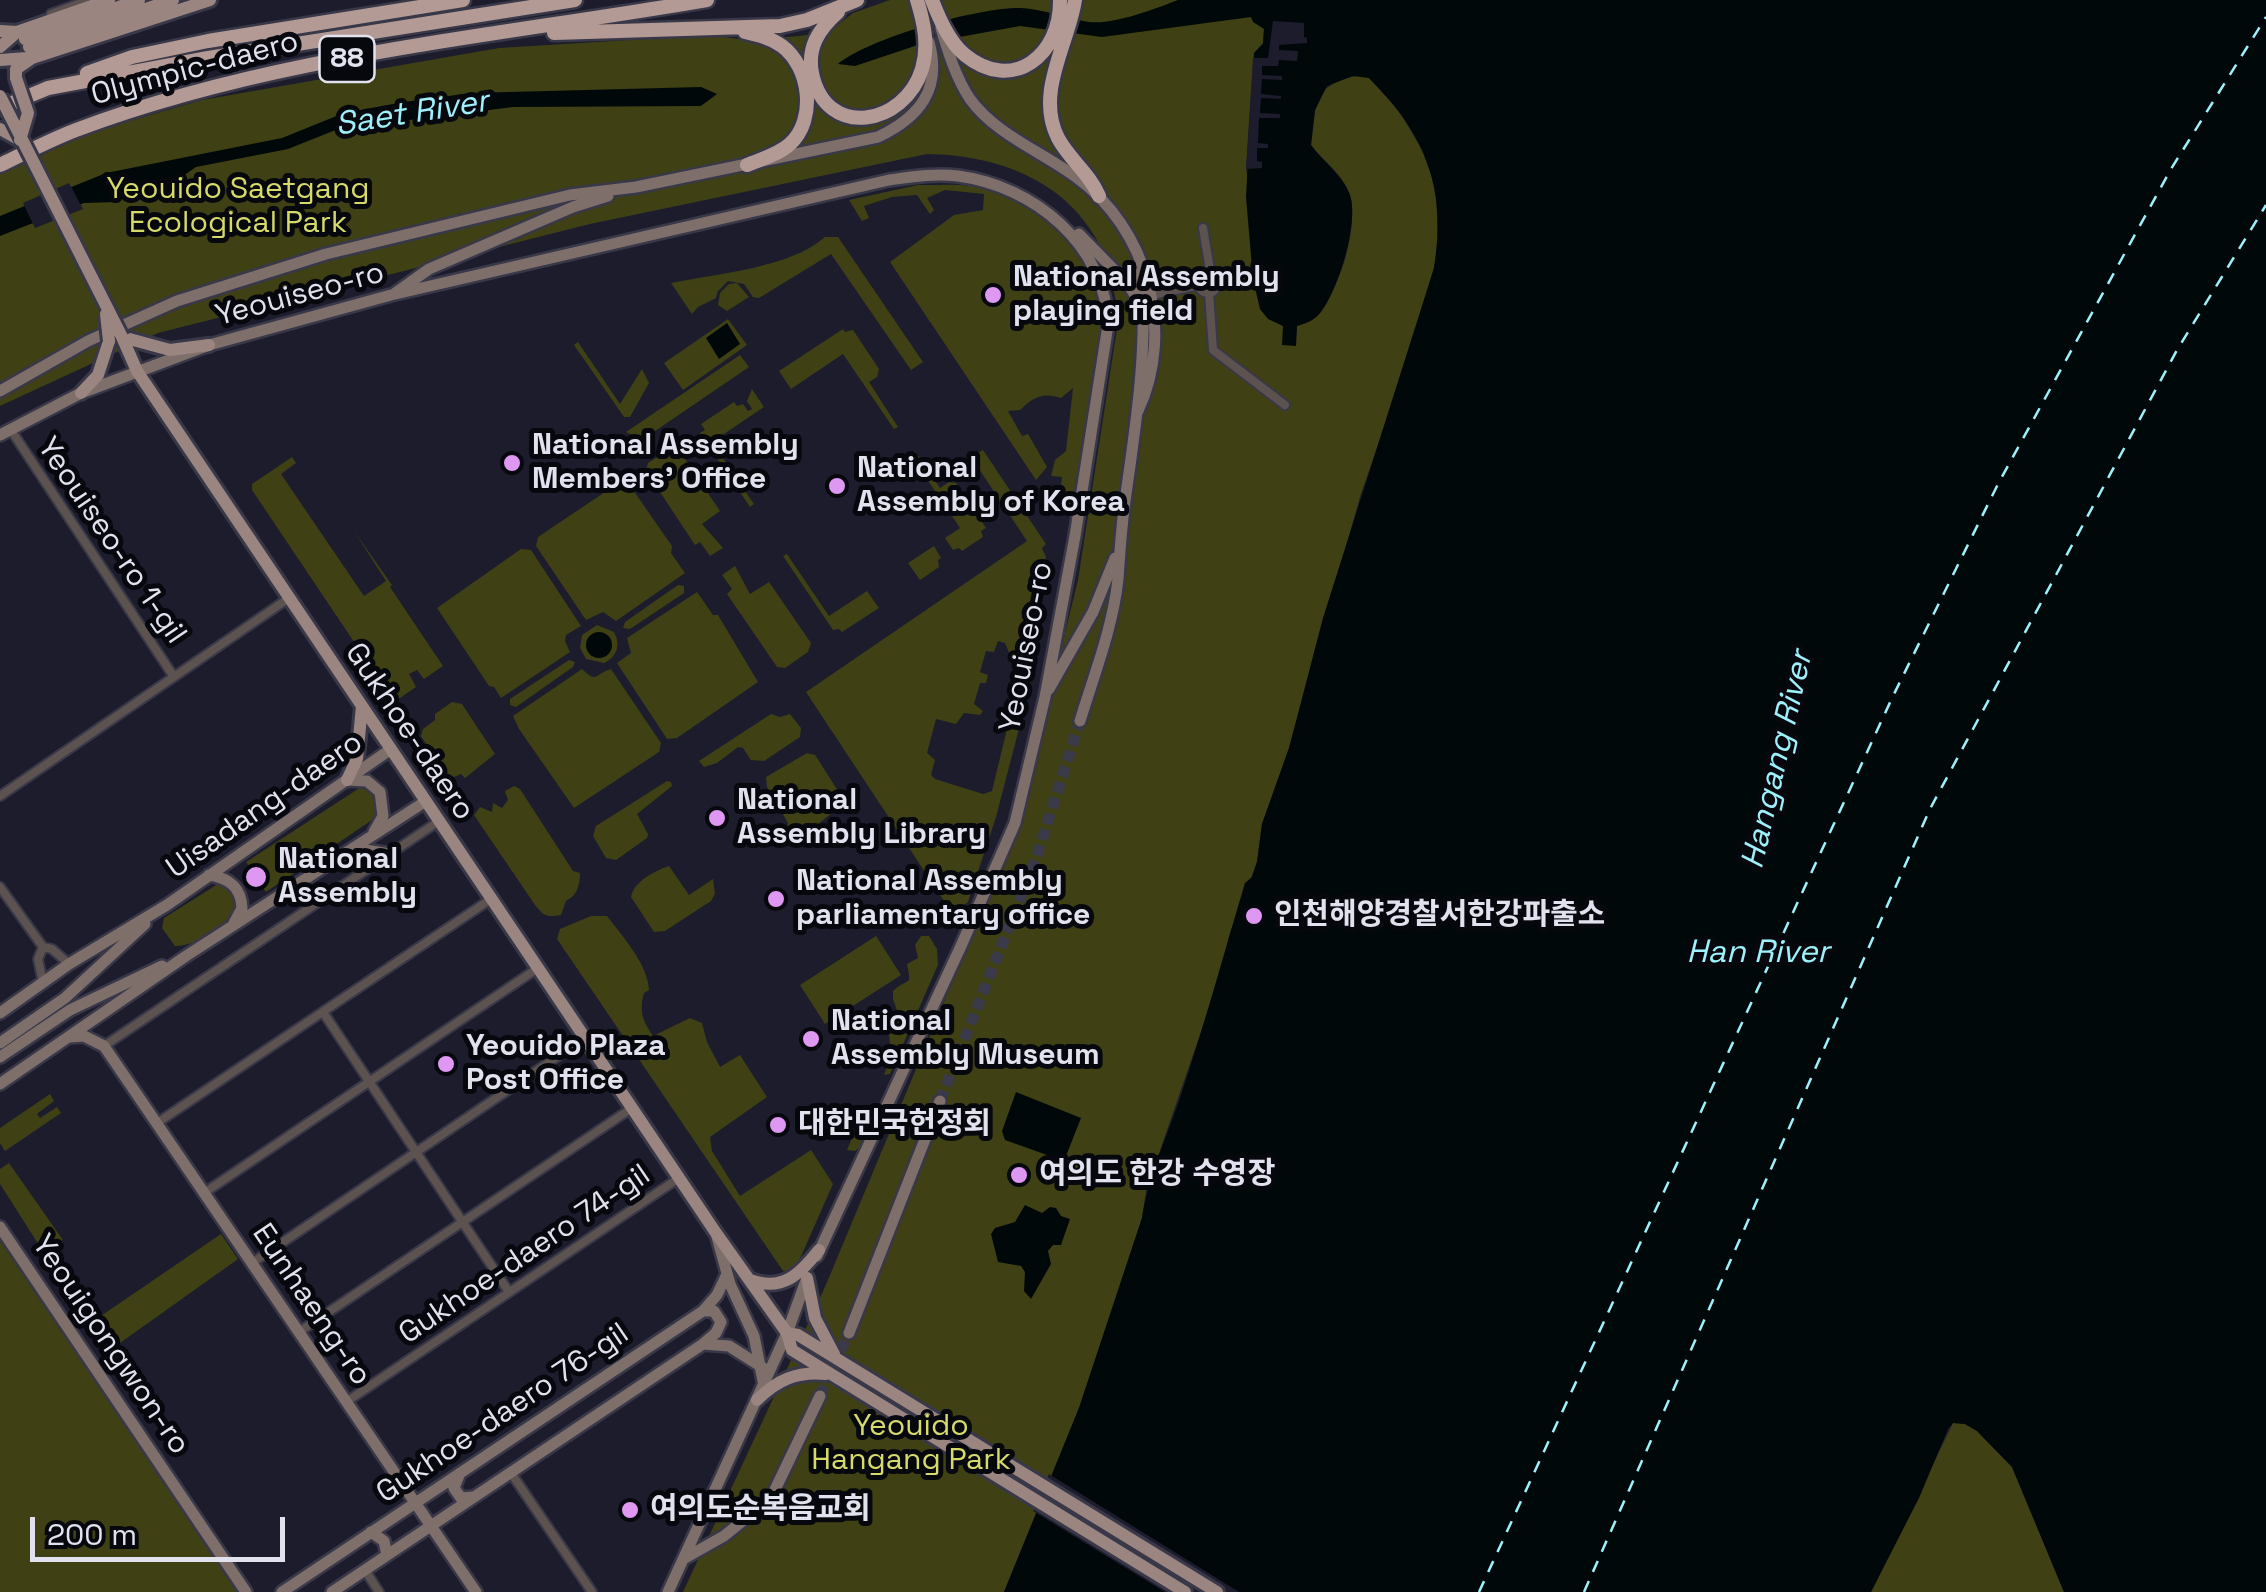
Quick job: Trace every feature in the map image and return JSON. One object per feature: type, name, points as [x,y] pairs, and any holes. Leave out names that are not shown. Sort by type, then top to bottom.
[{"type":"highway","points":[[48,88],[132,57],[208,40],[463,0]]},
{"type":"highway","name":"Olympic-daero","points":[[0,108],[48,88],[574,0]]},
{"type":"highway","name":"Olympic-daero","points":[[0,165],[72,132],[232,82],[300,67],[707,0]]},
{"type":"highway","points":[[1067,1],[1060,18],[1051,115],[1056,135],[1100,196]]},
{"type":"highway","points":[[498,35],[780,26],[854,2]]},
{"type":"highway","points":[[854,2],[824,26],[814,40],[810,56],[815,85],[832,111],[851,118],[888,110],[909,91],[929,62],[926,4]]},
{"type":"highway","points":[[926,4],[956,55],[979,65],[1018,70],[1036,62],[1058,43]]},
{"type":"highway","points":[[720,27],[767,37],[782,46],[802,72],[807,94],[801,129],[791,144],[747,165]]},
{"type":"main road","points":[[0,60],[108,0]]},
{"type":"main road","points":[[0,129],[20,140],[28,113],[16,69],[26,44],[138,0]]},
{"type":"main road","points":[[0,28],[26,44],[173,0]]},
{"type":"main road","points":[[0,47],[210,0]]},
{"type":"main road","points":[[956,55],[971,100],[989,119],[1100,196],[1120,218],[1157,294],[1144,398],[1138,411]]},
{"type":"main road","points":[[0,391],[88,341],[177,301],[326,254],[570,195],[636,187],[878,136],[901,126],[915,114],[924,100],[929,62]]},
{"type":"main road","name":"Gukhoe-daero","points":[[0,96],[104,302],[115,339],[787,1333],[792,1350],[1186,1592]]},
{"type":"main road","name":"Yeouiseo-ro","points":[[5,433],[82,393],[208,345],[392,296],[913,177],[958,176],[995,184],[1047,212],[1082,247],[1097,271],[1106,299],[1108,325],[1075,536],[1045,696],[1015,822],[668,1592]]},
{"type":"main road","points":[[392,296],[420,274],[572,207],[636,187]]},
{"type":"main road","points":[[1047,212],[1068,223],[1094,248],[1128,284],[1144,310]]},
{"type":"main road","points":[[437,286],[433,280],[436,273],[454,259]]},
{"type":"main road","points":[[1080,721],[1114,599],[1138,411],[1144,310],[1139,259]]},
{"type":"main road","points":[[82,393],[98,375],[115,339],[170,350],[208,345]]},
{"type":"main road","points":[[1045,696],[1092,612],[1117,554]]},
{"type":"main road","points":[[362,706],[357,759],[347,780],[366,782],[380,792],[383,816],[372,836]]},
{"type":"main road","name":"Uisadang-daero","points":[[0,1013],[391,750]]},
{"type":"main road","points":[[0,1084],[186,956],[426,801]]},
{"type":"main road","points":[[353,848],[390,854]]},
{"type":"main road","points":[[209,875],[230,882],[242,899],[239,918],[232,926]]},
{"type":"main road","name":"Uisadang-daero","points":[[0,1043],[65,998],[167,904]]},
{"type":"main road","points":[[0,1057],[70,1010],[186,956]]},
{"type":"main road","points":[[104,1046],[102,1028],[107,1012]]},
{"type":"main road","points":[[70,1037],[84,1036],[104,1046]]},
{"type":"main road","name":"Eunhaeng-ro","points":[[104,1046],[476,1592]]},
{"type":"main road","points":[[848,1333],[940,1101]]},
{"type":"main road","name":"Yeouigongwon-ro","points":[[0,1226],[246,1592]]},
{"type":"main road","points":[[716,1233],[727,1274],[754,1336],[764,1385]]},
{"type":"main road","points":[[750,1280],[768,1284],[789,1282],[819,1250]]},
{"type":"main road","name":"Gukhoe-daero 76-gil","points":[[282,1592],[703,1311],[717,1295],[727,1274]]},
{"type":"main road","points":[[807,1278],[815,1318],[835,1356]]},
{"type":"main road","points":[[703,1311],[714,1311],[721,1322],[716,1333],[703,1344]]},
{"type":"main road","name":"Gukhoe-daero","points":[[787,1333],[798,1334],[863,1372],[1217,1592]]},
{"type":"main road","points":[[703,1344],[729,1346],[762,1367]]},
{"type":"main road","name":"Gukhoe-daero 76-gil","points":[[332,1592],[703,1344]]},
{"type":"main road","points":[[756,1400],[772,1385],[791,1376],[812,1372],[834,1375]]},
{"type":"main road","points":[[685,1558],[724,1536],[771,1498],[820,1396]]},
{"type":"main road","points":[[460,1473],[454,1488],[456,1494],[468,1499],[478,1495]]},
{"type":"main road","points":[[371,1532],[387,1544],[387,1556]]},
{"type":"street","points":[[0,28],[20,25],[89,0]]},
{"type":"street","points":[[1202,228],[1206,254],[1202,290],[1209,292]]},
{"type":"street","points":[[1157,294],[1202,281],[1216,284],[1209,292],[1214,350],[1285,406]]},
{"type":"street","name":"Yeouiseo-ro 1-gil","points":[[5,433],[174,677]]},
{"type":"street","points":[[0,796],[290,598]]},
{"type":"street","points":[[104,1046],[440,821]]},
{"type":"street","points":[[0,888],[42,945],[69,964]]},
{"type":"street","points":[[157,1124],[491,899]]},
{"type":"street","points":[[42,945],[38,959],[44,983]]},
{"type":"street","points":[[204,1193],[538,968]]},
{"type":"street","points":[[323,1012],[509,1292]]},
{"type":"street","points":[[252,1264],[585,1038]]},
{"type":"street","points":[[299,1332],[632,1108]]},
{"type":"street","name":"Gukhoe-daero 74-gil","points":[[346,1402],[679,1178]]},
{"type":"street","points":[[511,1472],[592,1592]]},
{"type":"street","points":[[365,1570],[379,1592]]},
{"type":"green space","name":"Yeouido Hangang Park","points":[[890,0],[1229,0],[1264,28],[1263,43],[1254,53],[1246,169],[1283,326],[1295,346],[1297,326],[1323,306],[1348,249],[1350,195],[1338,174],[1311,145],[1315,110],[1324,90],[1340,79],[1362,75],[1369,78],[1400,112],[1422,150],[1436,188],[1438,240],[1434,268],[1360,497],[1289,748],[1262,824],[1257,862],[1229,936],[1221,974],[1146,1191],[1142,1218],[1079,1408],[1004,1592],[683,1592],[825,1287],[1018,825],[1078,580],[1119,316],[1099,244],[1062,198],[1021,173],[975,159],[927,154],[590,224],[158,333],[0,406],[0,174],[92,132],[202,100],[499,48],[710,35],[746,40],[800,36],[830,31],[853,13]]},
{"type":"green space","points":[[918,185],[973,186],[1012,197],[1063,231],[1088,264],[1101,308],[1099,352],[1072,508],[1059,509],[1048,501],[1051,494],[1060,495],[1062,477],[1051,476],[1055,460],[1066,451],[1073,388],[1061,398],[1039,397],[1020,410],[1008,411],[1022,436],[1028,434],[1047,467],[1036,480],[890,262],[954,215],[983,210],[984,194],[945,190],[927,198],[934,210],[930,214],[917,195],[892,197],[864,206],[869,218],[862,221],[849,200]]},
{"type":"green space","points":[[825,237],[838,237],[923,362],[911,370],[831,254],[759,298],[753,297],[744,284],[728,281],[716,298],[692,314],[671,283],[774,263]]},
{"type":"green space","points":[[737,283],[749,297],[727,311],[718,305],[720,293],[729,284]]},
{"type":"green space","points":[[728,319],[747,345],[683,390],[664,363]]},
{"type":"green space","points":[[843,329],[853,330],[879,369],[877,377],[869,382],[898,427],[894,429],[843,354],[791,389],[779,371]]},
{"type":"green space","points":[[578,342],[620,404],[642,369],[649,383],[630,417],[624,417],[574,345]]},
{"type":"green space","points":[[740,355],[749,367],[642,440],[626,432]]},
{"type":"green space","points":[[752,389],[764,407],[712,442],[754,504],[750,507],[700,433],[705,430],[701,424],[734,402],[737,406],[743,404],[748,411],[752,409],[747,401]]},
{"type":"green space","points":[[677,447],[720,511],[702,524],[723,548],[710,556],[700,542],[695,545],[646,471],[648,463]]},
{"type":"green space","points":[[983,450],[1046,544],[1042,548],[1046,557],[1028,655],[1010,655],[1005,643],[998,641],[994,652],[986,651],[980,672],[988,675],[986,683],[980,683],[974,704],[983,711],[980,715],[964,713],[956,724],[936,719],[927,753],[935,760],[931,775],[935,779],[983,794],[992,791],[1006,733],[1002,723],[1015,688],[1021,687],[1026,676],[1032,679],[996,817],[968,902],[956,912],[950,910],[806,692],[1027,541],[971,457]]},
{"type":"green space","points":[[915,451],[940,488],[949,482],[956,483],[986,528],[981,531],[983,537],[962,551],[953,550],[945,538],[960,528],[910,454]]},
{"type":"green space","points":[[292,457],[296,463],[281,474],[364,596],[386,581],[354,531],[443,666],[424,679],[417,670],[409,674],[416,687],[400,698],[391,697],[252,490],[252,484]]},
{"type":"green space","points":[[617,484],[631,487],[672,546],[671,553],[685,573],[616,621],[603,612],[586,620],[536,546],[538,537]]},
{"type":"green space","points":[[934,546],[941,558],[939,567],[920,580],[908,563]]},
{"type":"green space","points":[[521,549],[531,550],[581,626],[566,635],[570,652],[501,698],[437,608]]},
{"type":"green space","points":[[787,554],[829,616],[867,591],[879,608],[842,632],[833,630],[783,556]]},
{"type":"green space","points":[[735,566],[750,594],[769,582],[811,643],[808,652],[785,668],[777,667],[727,594],[732,589],[722,575]]},
{"type":"green space","points":[[678,585],[684,586],[684,593],[630,629],[623,628],[625,622]]},
{"type":"green space","points":[[697,592],[713,615],[718,615],[758,682],[677,738],[667,739],[617,663],[631,653],[627,638]]},
{"type":"green space","points":[[597,625],[614,632],[617,641],[615,654],[604,663],[586,659],[580,648],[582,635]]},
{"type":"green space","points":[[569,660],[575,662],[573,667],[516,707],[510,705],[510,699]]},
{"type":"green space","points":[[582,669],[594,677],[611,669],[661,743],[659,752],[574,808],[513,716]]},
{"type":"green space","points":[[452,702],[462,704],[495,754],[465,778],[461,774],[452,778],[446,775],[421,736],[423,729],[435,720],[435,714]]},
{"type":"green space","points":[[771,714],[790,714],[801,728],[800,737],[764,761],[751,760],[738,747],[717,763],[704,767],[699,761]]},
{"type":"green space","points":[[807,753],[815,755],[842,797],[842,805],[808,832],[790,839],[785,837],[788,823],[767,787],[766,777]]},
{"type":"green space","points":[[667,781],[672,786],[637,814],[647,838],[616,860],[606,858],[593,836],[596,826]]},
{"type":"green space","points":[[514,786],[520,789],[573,871],[580,873],[577,890],[566,901],[561,915],[546,915],[538,909],[474,815],[480,807],[492,812],[493,803],[502,808],[508,800],[505,791]]},
{"type":"green space","points":[[361,787],[376,799],[375,818],[266,892],[259,883],[269,876],[262,866],[252,871],[246,862]]},
{"type":"green space","points":[[669,866],[689,895],[713,879],[715,894],[711,901],[665,931],[654,932],[631,897],[641,881]]},
{"type":"green space","points":[[221,882],[230,886],[239,903],[235,910],[202,938],[175,946],[162,928],[164,918]]},
{"type":"green space","points":[[591,916],[607,916],[639,960],[649,990],[644,993],[642,1015],[653,1036],[690,1018],[702,1023],[720,1067],[740,1055],[767,1097],[710,1137],[712,1151],[740,1196],[811,1150],[833,1184],[795,1270],[783,1271],[557,939],[560,929]]},
{"type":"green space","points":[[876,936],[901,975],[825,1024],[800,985]]},
{"type":"green space","points":[[921,936],[929,936],[937,949],[938,965],[890,1074],[884,1075],[891,1056],[889,1034],[900,1019],[893,991],[909,980],[907,964],[918,958],[915,945]]},
{"type":"green space","points":[[50,1094],[54,1101],[37,1114],[40,1118],[57,1107],[61,1113],[5,1151],[0,1143],[0,1128]]},
{"type":"green space","points":[[865,1105],[875,1111],[869,1134],[855,1151],[847,1150],[860,1119],[858,1110]]},
{"type":"green space","points":[[9,1163],[63,1240],[44,1253],[0,1184],[0,1169]]},
{"type":"green space","points":[[221,1234],[238,1259],[120,1343],[117,1351],[129,1369],[124,1373],[92,1322]]},
{"type":"green space","points":[[0,1241],[238,1592],[0,1592]]},
{"type":"green space","points":[[1953,1423],[1977,1431],[2012,1467],[2064,1592],[1871,1592]]},
{"type":"water","name":"Han River","points":[[1178,0],[2266,0],[2266,1592],[2064,1592],[2012,1467],[1977,1431],[1953,1423],[1871,1592],[1004,1592],[1079,1408],[1245,883],[1252,877],[1257,862],[1262,824],[1289,748],[1323,618],[1434,268],[1437,213],[1428,164],[1389,99],[1369,78],[1353,76],[1327,86],[1315,110],[1311,145],[1350,195],[1350,237],[1341,270],[1323,309],[1312,320],[1297,326],[1296,346],[1282,345],[1283,326],[1268,319],[1260,309],[1253,279],[1246,197],[1254,53],[1263,44],[1264,29],[1251,17],[1102,37],[1020,26],[921,44],[855,66],[838,64],[898,35],[979,13],[1021,8],[1099,22]]},
{"type":"water","name":"Saet River","points":[[701,87],[717,94],[701,106],[513,107],[338,129],[288,149],[196,167],[170,185],[146,185],[117,202],[84,203],[0,236],[0,216],[106,173],[282,138],[344,113],[471,93]]},
{"type":"water","points":[[727,323],[740,344],[719,359],[706,338]]},
{"type":"water","points":[[599,632],[608,636],[612,645],[608,654],[599,658],[590,654],[586,645],[590,636]]},
{"type":"water","points":[[1016,1092],[1081,1118],[1064,1161],[1005,1140],[1002,1131]]},
{"type":"water","points":[[1025,1205],[1042,1213],[1056,1208],[1061,1216],[1070,1219],[1061,1245],[1053,1245],[1048,1251],[1051,1264],[1031,1299],[1024,1291],[1025,1272],[1021,1266],[998,1262],[991,1234],[995,1228],[1015,1222]]},
{"type":"pier","points":[[1273,21],[1304,23],[1307,43],[1279,45],[1279,50],[1298,51],[1297,61],[1279,60],[1278,66],[1262,66],[1262,75],[1282,76],[1282,80],[1262,79],[1261,94],[1281,99],[1261,98],[1260,113],[1280,114],[1280,118],[1259,118],[1258,143],[1268,144],[1268,148],[1257,148],[1257,161],[1262,162],[1262,168],[1246,169],[1253,58],[1268,58]]},
{"type":"pier","points":[[69,183],[83,209],[35,228],[23,203]]},
{"type":"pier","points":[[1049,1474],[1239,1592],[1165,1592],[1033,1511]]},
{"type":"ferry route","points":[[1479,1592],[1893,696],[1998,484],[2171,169],[2266,17]]},
{"type":"ferry route","points":[[1584,1592],[1930,809],[2177,350],[2266,205]]},
{"type":"tunnel","points":[[940,1101],[1036,859],[1080,721]]},
{"type":"tunnel","points":[[820,1396],[849,1333]]},
{"type":"place","name":"National Assembly playing field","points":[[993,295]]},
{"type":"place","name":"National Assembly Members' Office","points":[[512,463]]},
{"type":"place","name":"National Assembly of Korea","points":[[837,486]]},
{"type":"place","name":"National Assembly Library","points":[[717,818]]},
{"type":"place","name":"National Assembly","points":[[256,877]]},
{"type":"place","name":"National Assembly parliamentary office","points":[[776,899]]},
{"type":"place","name":"인천해양경찰서한강파출소","points":[[1254,916]]},
{"type":"place","name":"National Assembly Museum","points":[[811,1039]]},
{"type":"place","name":"Yeouido Plaza Post Office","points":[[446,1064]]},
{"type":"place","name":"대한민국헌정회","points":[[778,1125]]},
{"type":"place","name":"여의도 한강 수영장","points":[[1019,1175]]},
{"type":"place","name":"여의도순복음교회","points":[[630,1510]]},
{"type":"park label","name":"Yeouido Saetgang Ecological Park","points":[[238,207]]},
{"type":"water label","name":"Hangang River","points":[[1778,760]]}]
